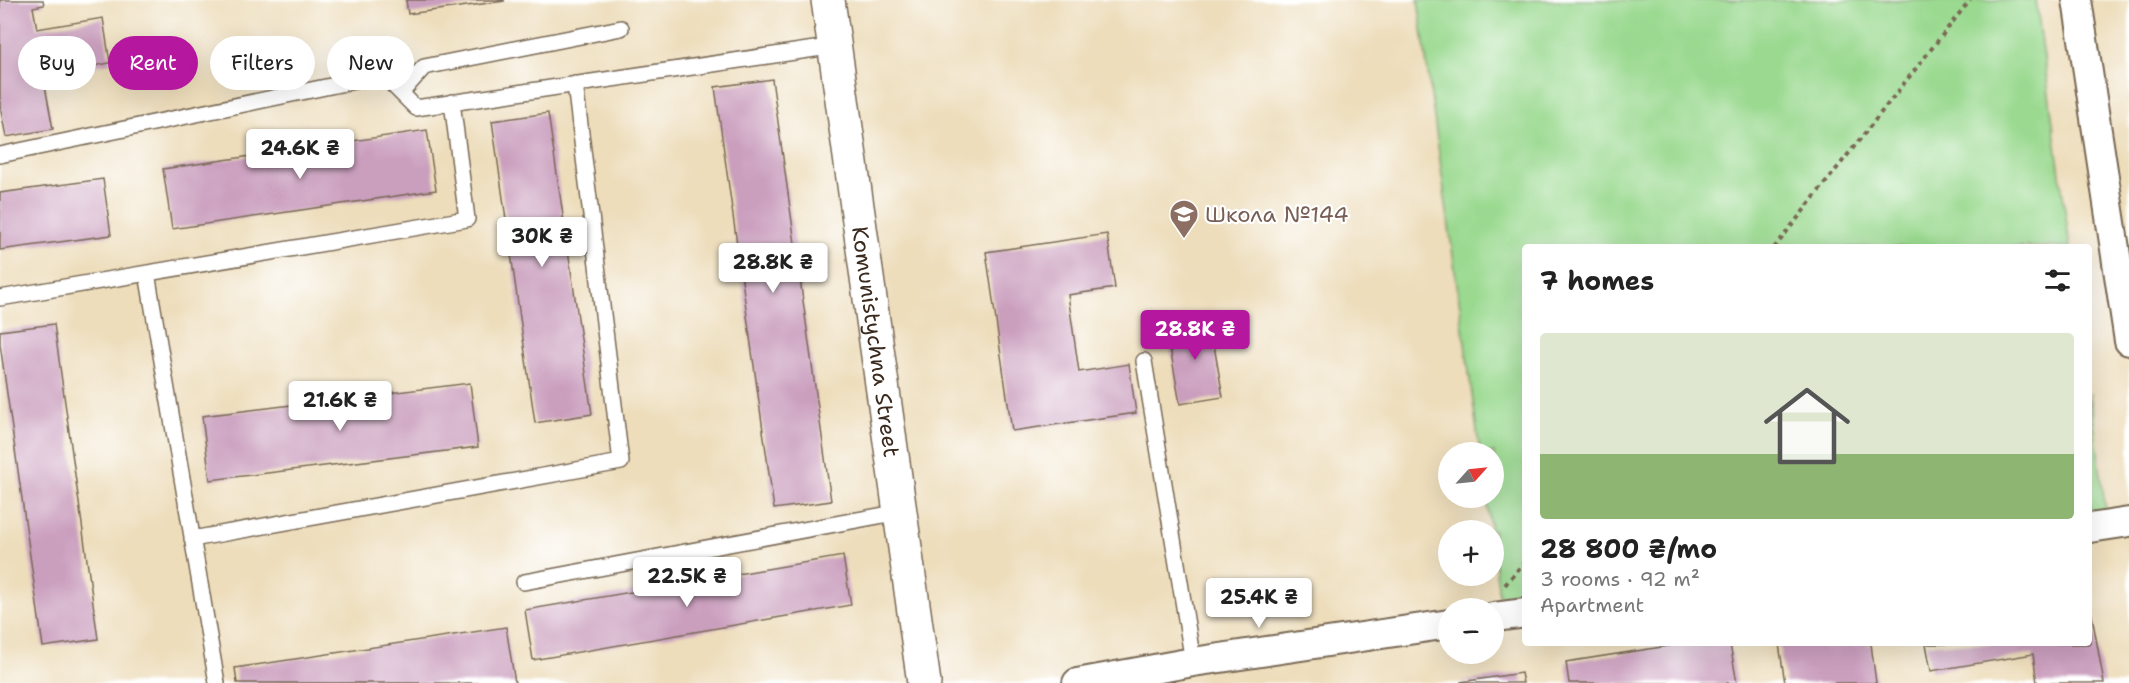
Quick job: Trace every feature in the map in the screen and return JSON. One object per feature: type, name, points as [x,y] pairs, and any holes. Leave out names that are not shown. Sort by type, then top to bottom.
[{"type":"street","name":"Komunistychna Street","points":[[828,0],[924,683]]},
{"type":"street","points":[[2077,0],[2129,341]]},
{"type":"street","points":[[2092,528],[2129,522]]},
{"type":"street","points":[[1504,616],[1522,614]]},
{"type":"street","points":[[1077,683],[1193,662],[1438,626]]},
{"type":"lane","points":[[401,93],[424,67],[621,28]]},
{"type":"lane","points":[[0,155],[383,75],[416,108],[835,46]]},
{"type":"lane","points":[[192,539],[621,462],[575,84]]},
{"type":"lane","points":[[0,298],[466,219],[452,102]]},
{"type":"lane","points":[[147,273],[217,683]]},
{"type":"lane","points":[[1144,361],[1193,662]]},
{"type":"lane","points":[[524,582],[900,512]]},
{"type":"path","points":[[1777,244],[1970,0]]},
{"type":"green space","points":[[1418,0],[2036,0],[2070,244],[1522,244],[1522,592],[1499,596],[1498,586],[1504,586],[1504,520],[1489,520],[1488,508],[1504,508],[1504,442],[1478,442]]},
{"type":"green space","points":[[2092,408],[2106,513],[2092,515]]},
{"type":"building","points":[[0,0],[43,0],[44,5],[33,7],[37,29],[103,18],[108,63],[96,66],[96,36],[18,36],[18,90],[46,90],[53,129],[6,137],[0,106]]},
{"type":"building","points":[[406,0],[504,0],[504,1],[408,14]]},
{"type":"building","points":[[772,79],[831,501],[774,509],[715,87]]},
{"type":"building","points":[[548,113],[592,414],[535,423],[492,121]]},
{"type":"building","points":[[427,130],[436,190],[172,229],[163,169]]},
{"type":"building","points":[[103,179],[111,235],[0,250],[0,193]]},
{"type":"building","points":[[1107,234],[1115,288],[1068,295],[1079,372],[1129,364],[1136,413],[1012,431],[986,252]]},
{"type":"building","points":[[1209,317],[1223,397],[1180,404],[1166,325]]},
{"type":"building","points":[[54,324],[98,639],[43,647],[0,331]]},
{"type":"building","points":[[470,383],[478,447],[210,480],[202,416]]},
{"type":"building","points":[[843,556],[851,605],[533,660],[525,610]]},
{"type":"building","points":[[2092,616],[2104,683],[2037,683],[2033,654],[1931,671],[1926,646],[2092,646]]},
{"type":"building","points":[[506,627],[515,683],[237,683],[235,668]]},
{"type":"building","points":[[1668,646],[1730,646],[1737,683],[1569,683],[1566,662]]},
{"type":"building","points":[[1779,646],[1871,646],[1876,683],[1785,683]]},
{"type":"building","points":[[1521,673],[1523,683],[1461,683],[1461,682]]},
{"type":"place","name":"Школа №144","points":[[1184,240]]}]
